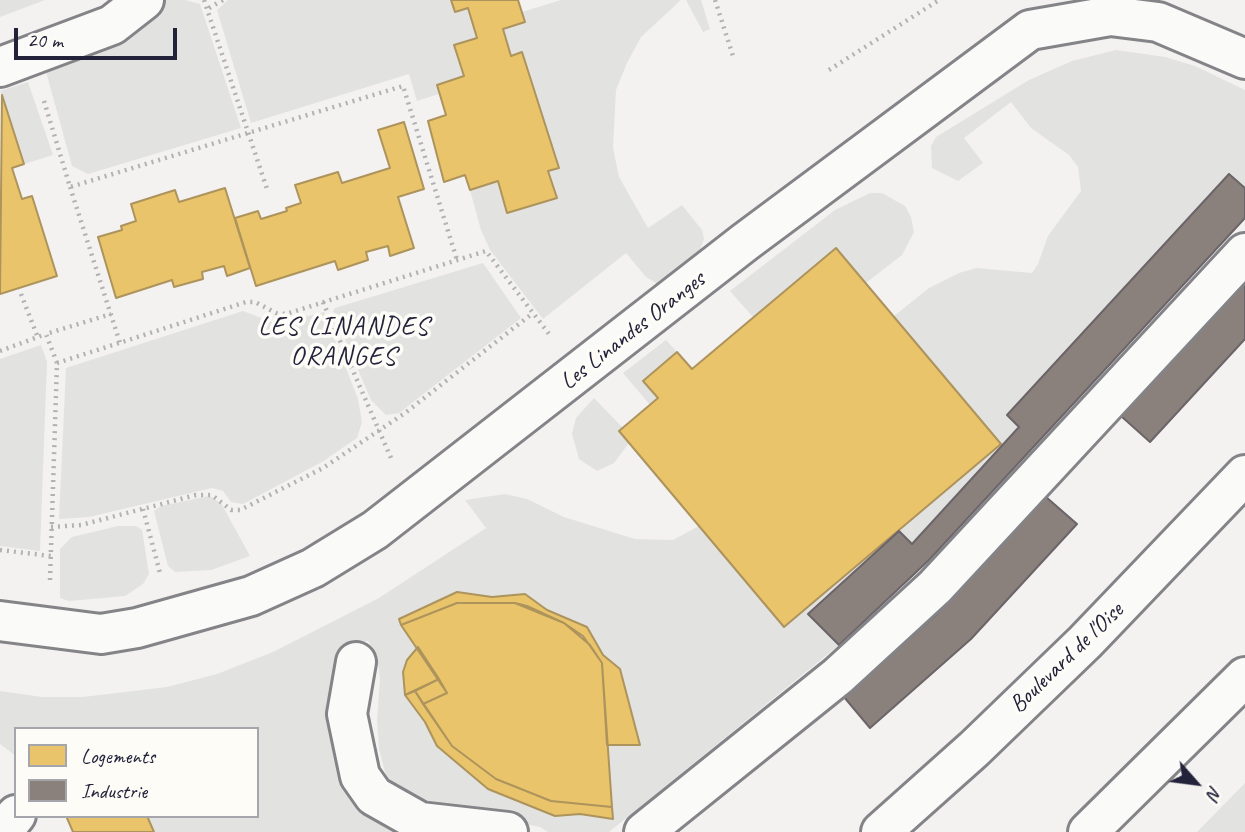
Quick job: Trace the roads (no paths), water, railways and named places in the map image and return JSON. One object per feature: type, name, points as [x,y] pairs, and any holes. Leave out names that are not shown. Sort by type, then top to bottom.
[{"type":"street","points":[[16,62],[112,24],[144,0]]},
{"type":"street","name":"Les Linandes Oranges","points":[[0,621],[101,634],[172,619],[251,596],[313,568],[375,530],[914,113],[1030,30],[1110,16],[1158,22],[1245,59]]},
{"type":"street","points":[[644,832],[838,676],[935,587],[1245,253]]},
{"type":"street","name":"Boulevard de l'Oise","points":[[881,832],[974,749],[1085,642],[1245,475]]},
{"type":"street","points":[[355,662],[347,714],[360,776],[374,796],[420,822],[508,832]]},
{"type":"street","points":[[1088,832],[1245,677]]},
{"type":"street","points":[[2,832],[14,817]]},
{"type":"district","name":"LES LINANDES ORANGES","points":[[344,342]]}]
